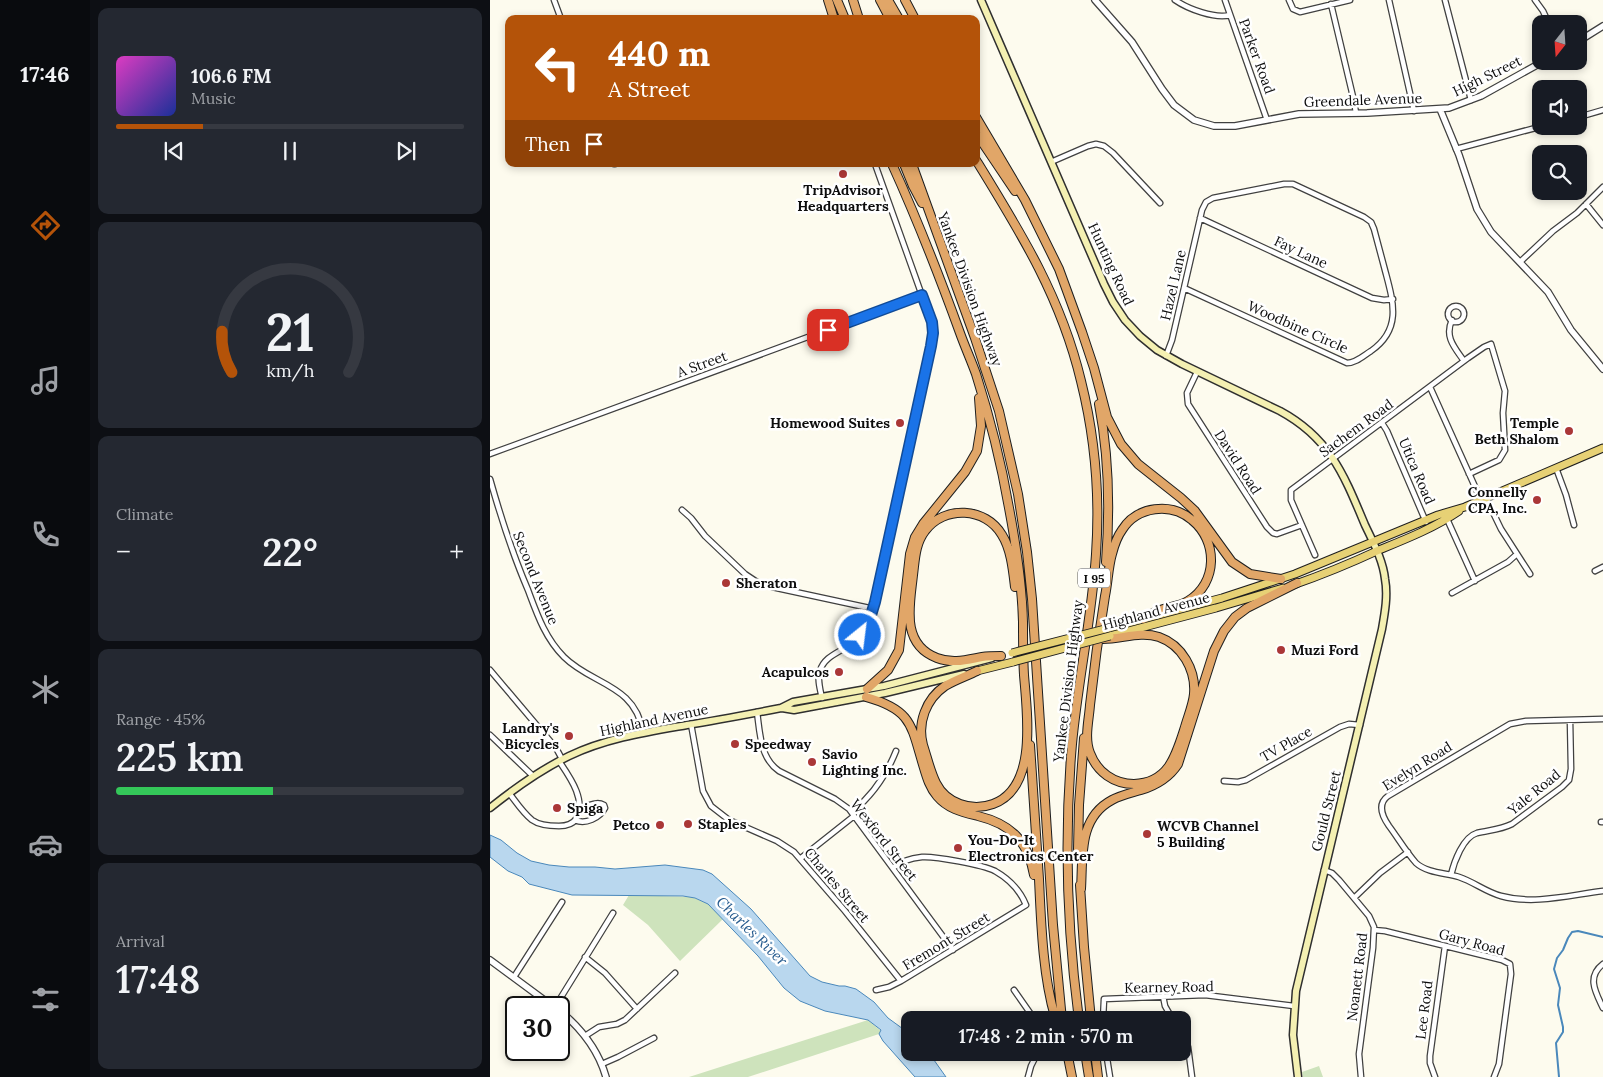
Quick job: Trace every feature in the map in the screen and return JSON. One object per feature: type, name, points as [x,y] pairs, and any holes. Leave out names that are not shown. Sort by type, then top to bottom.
[{"type":"highway","points":[[828,0],[833,15]]},
{"type":"highway","points":[[838,0],[844,15]]},
{"type":"highway","points":[[852,0],[858,15]]},
{"type":"highway","points":[[880,0],[888,15]]},
{"type":"highway","points":[[888,0],[897,15]]},
{"type":"highway","points":[[905,0],[913,15]]},
{"type":"highway","points":[[980,124],[1019,187],[1070,296],[1109,422],[1116,436],[1127,452],[1142,467],[1191,507],[1200,517],[1224,554],[1237,567],[1254,575],[1282,579]]},
{"type":"highway","points":[[980,139],[1042,235]]},
{"type":"highway","points":[[893,167],[928,247],[968,357],[981,410],[981,431],[978,447],[965,472],[915,536],[910,551],[899,650],[888,670],[867,693],[892,706],[906,718],[913,733],[930,785],[942,801],[959,811],[999,822],[1018,837],[1026,848],[1031,860],[1039,901]]},
{"type":"highway","points":[[905,167],[912,186],[931,217]]},
{"type":"highway","name":"Yankee Division Highway","points":[[913,167],[994,393],[1020,504],[1031,590],[1053,925],[1061,1011]]},
{"type":"highway","name":"Yankee Division Highway","points":[[980,167],[1028,245],[1057,306],[1081,380],[1094,456],[1097,514],[1095,562],[1076,704],[1068,810],[1070,924],[1078,1011]]},
{"type":"highway","points":[[1088,351],[1100,408],[1107,472],[1108,534],[1102,613]]},
{"type":"highway","points":[[968,357],[990,421],[1009,507],[1019,580],[1039,901],[1053,1011]]},
{"type":"highway","points":[[1090,1011],[1078,846],[1080,784],[1086,718],[1112,553],[1117,538],[1133,518],[1143,512],[1157,509],[1174,510],[1192,519],[1205,536],[1211,555],[1209,574],[1201,589],[1191,599],[1182,604],[1158,611],[1143,619]]},
{"type":"highway","points":[[1001,656],[982,657],[962,662],[942,660],[925,651],[913,634],[909,622],[909,613],[916,551],[921,537],[932,523],[950,514],[968,513],[983,517],[998,529],[1005,541],[1010,561],[1022,640]]},
{"type":"highway","points":[[1081,890],[1083,844],[1089,824],[1096,813],[1114,799],[1160,783],[1171,774],[1178,764],[1214,651],[1224,631],[1243,610],[1298,583]]},
{"type":"highway","points":[[1091,689],[1087,731],[1088,745],[1090,754],[1098,767],[1110,778],[1128,784],[1149,781],[1165,771],[1176,756],[1192,704],[1194,685],[1189,666],[1177,648],[1161,638],[1142,634],[1099,639]]},
{"type":"highway","points":[[977,671],[950,683],[939,691],[927,707],[922,720],[922,738],[932,773],[937,785],[946,795],[960,804],[978,807],[996,803],[1008,795],[1018,781],[1024,767],[1027,716]]},
{"type":"highway","points":[[1069,1061],[1072,1077]]},
{"type":"highway","points":[[1086,1061],[1089,1077]]},
{"type":"highway","points":[[1096,1061],[1098,1077]]},
{"type":"main road","name":"Hunting Road","points":[[981,0],[999,45],[1113,302],[1125,320],[1136,333],[1166,356],[1295,419],[1312,433],[1334,458],[1346,480],[1376,552]]},
{"type":"main road","name":"Highland Avenue","points":[[781,708],[794,710],[824,705],[1222,598],[1282,579],[1438,515],[1465,507],[1603,448]]},
{"type":"main road","name":"Highland Avenue","points":[[1109,637],[1216,608],[1329,572],[1429,528],[1465,507]]},
{"type":"main road","name":"Gould Street","points":[[1298,1077],[1293,1042],[1294,1006],[1301,966],[1360,725],[1386,608],[1385,578],[1376,552]]},
{"type":"main road","name":"Highland Avenue","points":[[490,808],[533,776],[561,760],[602,743],[643,732],[781,708],[793,702],[924,685],[1099,639]]},
{"type":"street","points":[[554,0],[560,15]]},
{"type":"street","name":"Greendale Avenue","points":[[1095,0],[1138,50],[1165,94],[1186,115],[1206,125],[1235,126],[1299,114],[1440,109],[1477,209],[1491,232],[1548,292],[1571,330],[1603,369]]},
{"type":"street","points":[[1175,0],[1186,7],[1203,12],[1223,16],[1230,15]]},
{"type":"street","name":"Parker Road","points":[[1225,0],[1267,120]]},
{"type":"street","points":[[1289,0],[1292,8],[1302,12],[1350,0]]},
{"type":"street","points":[[1389,0],[1414,111]]},
{"type":"street","points":[[1445,0],[1471,100]]},
{"type":"street","points":[[1535,0],[1545,15]]},
{"type":"street","points":[[1331,4],[1356,113]]},
{"type":"street","points":[[1588,35],[1603,26]]},
{"type":"street","name":"High Street","points":[[1440,109],[1471,100],[1532,67]]},
{"type":"street","points":[[1587,115],[1603,110]]},
{"type":"street","points":[[1456,149],[1532,129]]},
{"type":"street","points":[[1051,162],[1088,146],[1096,144],[1104,146],[1113,153],[1160,204]]},
{"type":"street","points":[[824,705],[819,679],[821,667],[830,656],[847,647],[860,635],[868,625],[874,609],[932,342],[932,322],[876,167]]},
{"type":"street","name":"Woodbine Circle","points":[[1184,288],[1349,363],[1375,348],[1386,336],[1393,318],[1393,299],[1374,228],[1367,218],[1298,186],[1284,184],[1211,198],[1204,204],[1200,218]]},
{"type":"street","points":[[1520,262],[1603,188]]},
{"type":"street","points":[[1586,204],[1603,225]]},
{"type":"street","name":"Hazel Lane","points":[[1166,356],[1171,344],[1200,218]]},
{"type":"street","name":"Fay Lane","points":[[1200,218],[1375,299],[1393,299]]},
{"type":"street","name":"A Street","points":[[490,454],[922,295]]},
{"type":"street","points":[[1452,320],[1449,328],[1450,340],[1464,361]]},
{"type":"street","name":"Sachem Road","points":[[1315,555],[1291,500],[1291,490],[1464,361],[1484,347],[1492,344],[1505,392],[1503,414],[1504,450],[1499,460],[1469,474]]},
{"type":"street","name":"David Road","points":[[1197,372],[1187,393],[1188,404],[1267,527],[1277,534],[1302,525]]},
{"type":"street","points":[[1430,387],[1469,474],[1500,530],[1530,574]]},
{"type":"street","name":"Utica Road","points":[[1382,423],[1429,528]]},
{"type":"street","points":[[1556,468],[1574,525]]},
{"type":"street","name":"Second Avenue","points":[[490,479],[508,541],[546,633],[560,653],[572,664],[613,687],[622,695],[639,718],[643,732]]},
{"type":"street","points":[[682,510],[705,536],[753,580],[772,587],[874,609]]},
{"type":"street","points":[[1447,519],[1474,581]]},
{"type":"street","points":[[1452,593],[1508,562],[1517,554]]},
{"type":"street","points":[[1595,571],[1603,567]]},
{"type":"street","points":[[490,670],[556,748],[577,792],[579,807],[575,820],[570,824],[551,826],[537,823],[529,817],[509,793]]},
{"type":"street","name":"Wexford Street","points":[[757,712],[765,752],[771,764],[778,771],[839,802],[853,814],[953,950]]},
{"type":"street","name":"Evelyn Road","points":[[1603,719],[1526,721],[1505,726],[1386,797],[1382,805],[1383,816],[1416,863],[1423,868],[1465,879],[1491,893],[1520,899],[1544,899],[1603,891]]},
{"type":"street","name":"Yale Road","points":[[1451,875],[1464,844],[1470,836],[1501,829],[1512,824],[1567,782],[1571,772],[1570,720]]},
{"type":"street","name":"Charles Street","points":[[691,724],[703,791],[711,806],[729,820],[790,848],[801,858],[895,971],[901,981]]},
{"type":"street","name":"TV Place","points":[[1224,781],[1238,782],[1246,780],[1340,727],[1349,724],[1360,725]]},
{"type":"street","points":[[490,735],[533,776]]},
{"type":"street","points":[[801,858],[853,814],[866,800],[888,770],[896,751]]},
{"type":"street","points":[[575,820],[580,822],[588,821],[601,814],[605,808],[604,805],[599,803],[587,807],[579,807]]},
{"type":"street","points":[[1354,898],[1377,875],[1408,852]]},
{"type":"street","name":"Fremont Street","points":[[876,990],[886,988],[901,981],[1026,905],[1020,892],[1012,884],[996,872],[986,868],[922,857],[903,862],[893,868]]},
{"type":"street","name":"Noanett Road","points":[[1324,870],[1335,875],[1371,918],[1374,930],[1359,1054],[1361,1077]]},
{"type":"street","points":[[514,978],[562,902]]},
{"type":"street","points":[[562,996],[613,913]]},
{"type":"street","name":"Gary Road","points":[[1374,930],[1508,962],[1511,966],[1499,1064],[1494,1077]]},
{"type":"street","name":"Lee Road","points":[[1436,1077],[1430,1063],[1430,1056],[1444,946]]},
{"type":"street","points":[[585,958],[605,973],[637,1009]]},
{"type":"street","points":[[490,960],[539,996]]},
{"type":"street","points":[[1603,964],[1595,973],[1593,982],[1603,1008]]},
{"type":"street","points":[[585,1036],[599,1027],[621,1022],[675,973]]},
{"type":"street","points":[[1014,990],[1029,1011]]},
{"type":"street","name":"Kearney Road","points":[[1103,1011],[1104,999],[1163,996],[1210,995],[1294,1006]]},
{"type":"street","points":[[1163,996],[1164,1006],[1167,1011]]},
{"type":"street","points":[[570,1021],[585,1036],[602,1064],[606,1077]]},
{"type":"street","points":[[602,1064],[654,1038]]},
{"type":"street","points":[[1028,1077],[1034,1061]]},
{"type":"street","points":[[1107,1061],[1110,1077]]},
{"type":"street","points":[[1190,1061],[1192,1077]]},
{"type":"green space","points":[[629,895],[692,897],[708,904],[723,919],[680,961],[648,925],[623,905]]},
{"type":"green space","points":[[868,1020],[881,1031],[879,1034],[748,1077],[689,1077]]},
{"type":"green space","points":[[1319,1066],[1323,1077],[1303,1077],[1302,1072]]},
{"type":"water","name":"Charles River","points":[[490,835],[501,840],[531,861],[549,865],[615,869],[665,865],[703,870],[712,874],[751,909],[810,976],[822,982],[856,989],[874,1002],[888,1018],[901,1027],[901,1061],[935,1061],[946,1077],[915,1077],[883,1041],[879,1034],[881,1030],[868,1020],[825,1011],[800,1001],[784,988],[758,956],[708,904],[695,898],[683,896],[572,895],[529,884],[522,877],[508,871],[490,857]]},
{"type":"waterway","points":[[1559,1077],[1556,1043],[1563,1032],[1563,1027],[1558,1005],[1560,988],[1554,969],[1557,958],[1572,932],[1578,931],[1603,937]]},
{"type":"place","name":"TripAdvisor Headquarters","points":[[843,174]]},
{"type":"place","name":"Homewood Suites","points":[[900,423]]},
{"type":"place","name":"Temple Beth Shalom","points":[[1569,431]]},
{"type":"place","name":"Connelly CPA, Inc.","points":[[1537,500]]},
{"type":"place","name":"Sheraton","points":[[726,583]]},
{"type":"place","name":"Muzi Ford","points":[[1281,650]]},
{"type":"place","name":"Acapulcos","points":[[839,672]]},
{"type":"place","name":"Landry's Bicycles","points":[[569,736]]},
{"type":"place","name":"Speedway","points":[[735,744]]},
{"type":"place","name":"Savio Lighting Inc.","points":[[812,762]]},
{"type":"place","name":"Spiga","points":[[557,808]]},
{"type":"place","name":"Staples","points":[[688,824]]},
{"type":"place","name":"Petco","points":[[660,825]]},
{"type":"place","name":"WCVB Channel 5 Building","points":[[1147,834]]},
{"type":"place","name":"You-Do-It Electronics Center","points":[[958,848]]},
{"type":"route","points":[[828,330],[922,295],[933,333],[875,602],[868,625],[860,635]]}]
